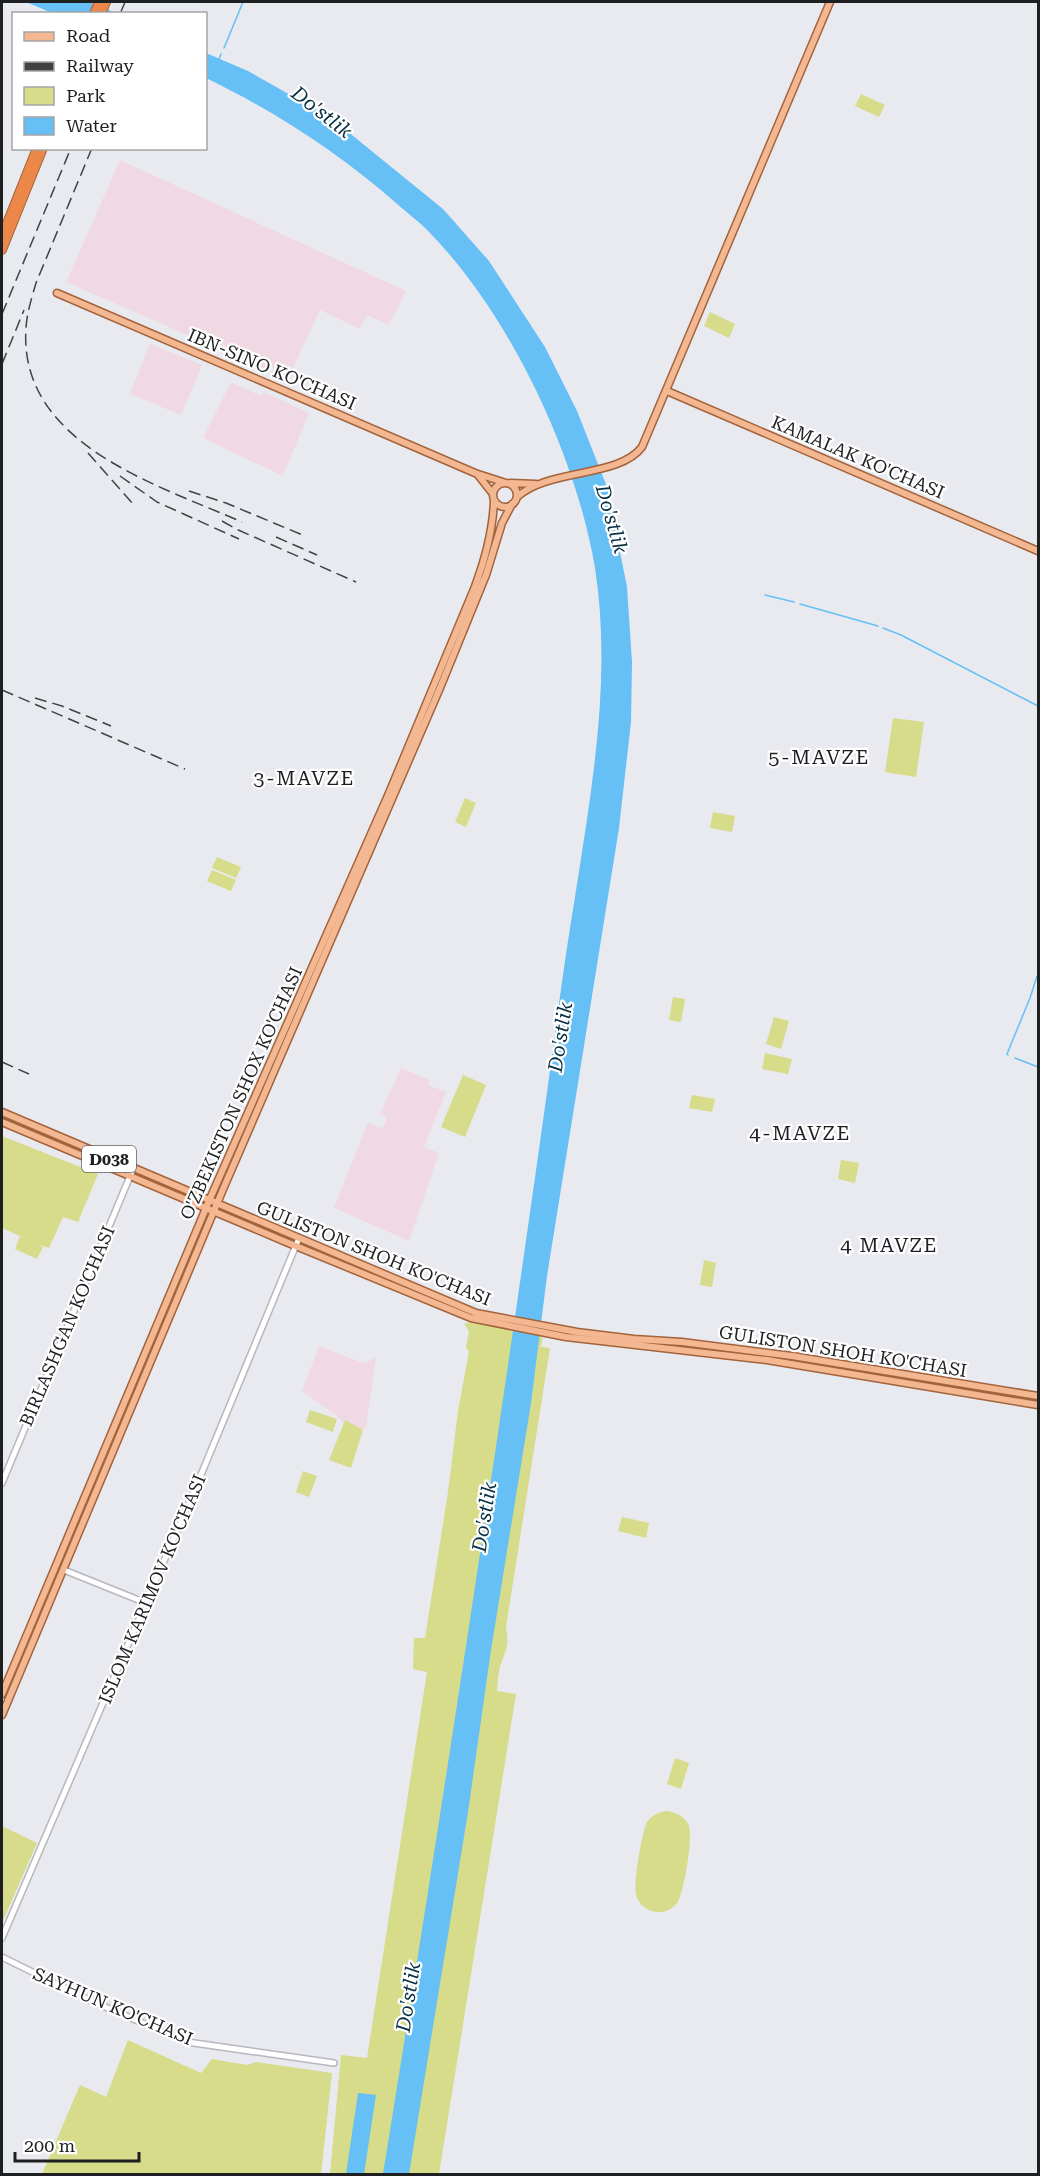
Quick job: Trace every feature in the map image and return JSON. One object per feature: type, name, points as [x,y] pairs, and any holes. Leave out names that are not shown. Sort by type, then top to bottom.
[{"type":"highway","points":[[2,236],[36,150]]},
{"type":"highway","points":[[2,250],[42,150]]},
{"type":"main road","points":[[475,473],[484,481],[500,506],[512,504],[517,496],[537,484],[628,460],[639,450],[667,391],[830,2]]},
{"type":"main road","name":"IBN-SINO KO'CHASI","points":[[57,293],[475,473],[506,483],[537,484]]},
{"type":"main road","name":"KAMALAK KO'CHASI","points":[[667,391],[1038,551]]},
{"type":"main road","points":[[494,497],[498,485],[506,483],[515,488],[517,496]]},
{"type":"main road","name":"O'ZBEKISTON SHOX KO'CHASI","points":[[2,1694],[206,1208],[388,793],[474,589],[491,532],[494,497]]},
{"type":"main road","name":"O'ZBEKISTON SHOX KO'CHASI","points":[[2,1715],[217,1204],[477,599],[501,523],[512,504]]},
{"type":"main road","name":"GULISTON SHOH KO'CHASI","points":[[2,1112],[455,1305],[504,1323]]},
{"type":"main road","name":"GULISTON SHOH KO'CHASI","points":[[2,1122],[471,1318],[606,1342],[767,1360],[1038,1405]]},
{"type":"main road","points":[[215,1187],[223,1191]]},
{"type":"main road","points":[[201,1221],[209,1224]]},
{"type":"main road","name":"GULISTON SHOH KO'CHASI","points":[[547,1330],[682,1342],[792,1356],[1038,1396]]},
{"type":"street","name":"BIRLASHGAN KO'CHASI","points":[[2,1483],[133,1169]]},
{"type":"street","name":"ISLOM KARIMOV KO'CHASI","points":[[2,1938],[299,1238]]},
{"type":"street","points":[[63,1570],[146,1603]]},
{"type":"street","name":"SAYHUN KO'CHASI","points":[[2,1957],[89,2000],[187,2042],[334,2063]]},
{"type":"shaded area","points":[[120,160],[406,291],[389,325],[367,315],[360,329],[320,310],[293,368],[278,361],[274,368],[267,365],[265,369],[66,282]]},
{"type":"shaded area","points":[[150,344],[202,365],[181,415],[130,394]]},
{"type":"shaded area","points":[[231,382],[261,396],[264,392],[309,413],[283,476],[203,438]]},
{"type":"shaded area","points":[[401,1068],[429,1080],[428,1085],[446,1092],[424,1147],[439,1153],[409,1241],[334,1208],[368,1123],[383,1129],[387,1117],[380,1114]]},
{"type":"shaded area","points":[[319,1346],[363,1363],[376,1358],[366,1427],[363,1430],[345,1420],[343,1423],[337,1416],[302,1391]]},
{"type":"green space","points":[[861,94],[885,105],[879,117],[855,106]]},
{"type":"green space","points":[[710,312],[735,324],[729,338],[704,326]]},
{"type":"green space","points":[[893,718],[924,722],[916,777],[885,772]]},
{"type":"green space","points":[[465,798],[476,803],[466,827],[455,822]]},
{"type":"green space","points":[[713,812],[735,816],[732,832],[710,828]]},
{"type":"green space","points":[[217,857],[241,867],[236,878],[212,868]]},
{"type":"green space","points":[[212,870],[236,880],[231,891],[207,881]]},
{"type":"green space","points":[[673,997],[685,999],[681,1022],[669,1020]]},
{"type":"green space","points":[[774,1017],[789,1021],[781,1049],[766,1044]]},
{"type":"green space","points":[[765,1053],[792,1059],[788,1074],[762,1069]]},
{"type":"green space","points":[[463,1075],[486,1085],[465,1137],[441,1127]]},
{"type":"green space","points":[[692,1095],[715,1099],[712,1112],[689,1108]]},
{"type":"green space","points":[[2,1136],[98,1174],[78,1222],[63,1217],[49,1248],[40,1245],[43,1247],[37,1259],[15,1249],[20,1236],[2,1228]]},
{"type":"green space","points":[[841,1160],[859,1163],[855,1183],[838,1179]]},
{"type":"green space","points":[[704,1260],[716,1263],[712,1287],[700,1285]]},
{"type":"green space","points":[[473,1322],[543,1335],[541,1347],[550,1348],[506,1627],[507,1645],[498,1680],[497,1691],[516,1694],[439,2174],[330,2174],[341,2055],[367,2058],[427,1672],[413,1669],[414,1638],[425,1638],[469,1351],[466,1348],[469,1331],[464,1324]]},
{"type":"green space","points":[[310,1410],[337,1419],[333,1432],[306,1422]]},
{"type":"green space","points":[[345,1420],[363,1430],[351,1468],[329,1460]]},
{"type":"green space","points":[[303,1471],[317,1476],[309,1497],[296,1492]]},
{"type":"green space","points":[[622,1517],[649,1523],[646,1538],[618,1531]]},
{"type":"green space","points":[[675,1758],[689,1763],[681,1789],[667,1784]]},
{"type":"green space","points":[[667,1811],[680,1816],[689,1826],[689,1853],[680,1898],[669,1910],[655,1912],[644,1907],[637,1898],[635,1889],[637,1870],[647,1822],[656,1814]]},
{"type":"green space","points":[[2,1826],[37,1843],[2,1923]]},
{"type":"green space","points":[[128,2040],[201,2073],[212,2059],[247,2065],[256,2062],[332,2073],[321,2174],[42,2174],[80,2085],[106,2097]]},
{"type":"water","points":[[26,2],[89,2],[114,12],[50,12]]},
{"type":"water","name":"Do'stlik","points":[[207,53],[248,71],[331,118],[443,209],[489,261],[545,347],[577,411],[607,487],[627,587],[632,662],[631,722],[619,828],[547,1276],[531,1403],[491,1650],[468,1812],[409,2174],[383,2174],[469,1626],[530,1215],[564,965],[588,815],[601,691],[600,609],[595,568],[586,525],[556,434],[512,345],[487,304],[459,266],[418,221],[329,150],[256,104],[207,79]]},
{"type":"water","points":[[358,2093],[376,2095],[364,2174],[346,2174]]},
{"type":"waterway","points":[[224,48],[243,2]]},
{"type":"waterway","points":[[219,59],[221,54]]},
{"type":"waterway","points":[[765,595],[794,602]]},
{"type":"waterway","points":[[800,604],[878,626]]},
{"type":"waterway","points":[[883,628],[901,635],[1038,706]]},
{"type":"waterway","points":[[1008,1055],[1037,976]]},
{"type":"waterway","points":[[1015,1058],[1038,1067]]},
{"type":"railway","points":[[121,12],[125,2]]},
{"type":"railway","points":[[2,314],[70,150]]},
{"type":"railway","points":[[91,150],[36,283],[26,328],[30,368],[45,402],[69,431],[100,455],[135,475],[242,522]]},
{"type":"railway","points":[[2,364],[24,310]]},
{"type":"railway","points":[[88,453],[134,505]]},
{"type":"railway","points":[[120,476],[157,502],[239,539]]},
{"type":"railway","points":[[189,491],[226,503],[305,536]]},
{"type":"railway","points":[[222,521],[356,582]]},
{"type":"railway","points":[[276,537],[317,555]]},
{"type":"railway","points":[[2,690],[185,769]]},
{"type":"railway","points":[[35,698],[62,706],[111,726]]},
{"type":"railway","points":[[2,1062],[29,1074]]},
{"type":"district","name":"5-MAVZE","points":[[819,757]]},
{"type":"district","name":"3-MAVZE","points":[[304,778]]},
{"type":"district","name":"4-MAVZE","points":[[800,1133]]},
{"type":"district","name":"4 MAVZE","points":[[889,1245]]}]
